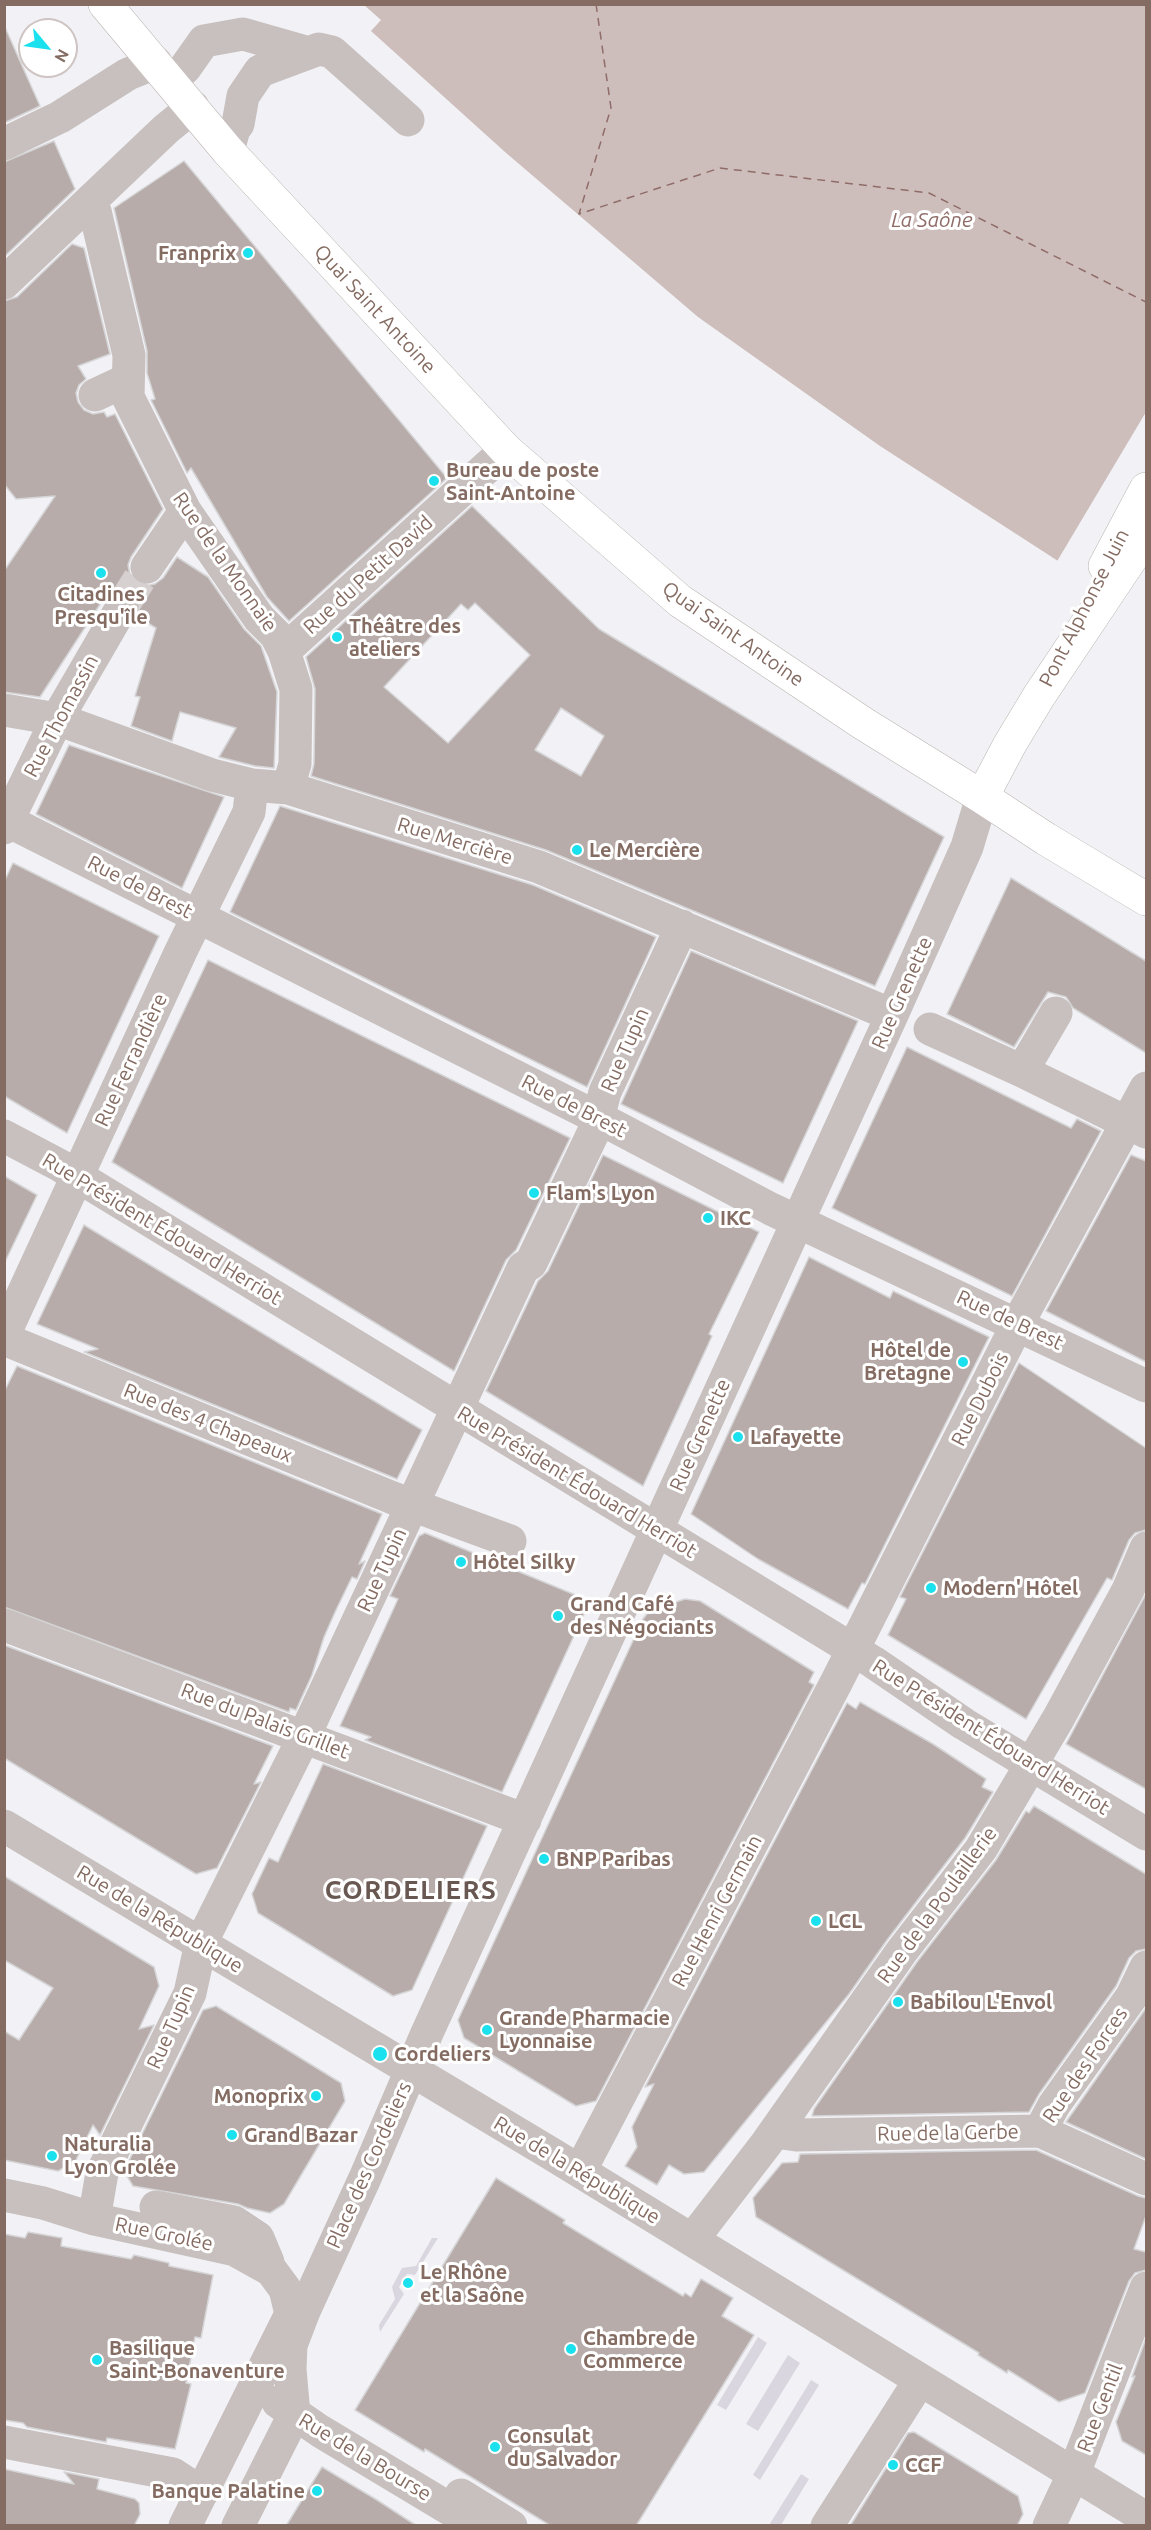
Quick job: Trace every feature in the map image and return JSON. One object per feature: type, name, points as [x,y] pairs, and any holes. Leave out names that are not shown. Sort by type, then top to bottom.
[{"type":"main road","name":"Quai Saint Antoine","points":[[105,4],[193,107],[228,152],[506,450],[680,601],[864,724],[1146,899]]},
{"type":"main road","name":"Pont Alphonse Juin","points":[[1039,696],[1146,489]]},
{"type":"main road","name":"Pont Alphonse Juin","points":[[982,797],[1039,696],[1146,536]]},
{"type":"street","points":[[4,144],[60,117],[128,74],[185,68],[204,41],[243,34],[306,52]]},
{"type":"street","points":[[228,152],[234,129],[238,124],[243,96],[260,71],[319,49],[332,52],[408,120]]},
{"type":"street","points":[[4,283],[166,129],[193,107]]},
{"type":"street","name":"Rue de la Monnaie","points":[[88,205],[95,211],[129,355],[114,396],[185,511],[259,618],[276,635],[284,651],[296,689],[296,764],[288,788]]},
{"type":"street","name":"Rue du Petit David","points":[[284,651],[506,450]]},
{"type":"street","points":[[147,567],[185,511]]},
{"type":"street","name":"Rue Thomassin","points":[[6,823],[57,719],[122,607]]},
{"type":"street","name":"Rue Mercière","points":[[4,710],[57,719],[212,775],[252,785],[288,788],[539,867],[878,1009]]},
{"type":"street","name":"Rue Ferrandière","points":[[4,1337],[198,916],[249,812],[252,785]]},
{"type":"street","name":"Rue Grenette","points":[[411,2070],[797,1222],[878,1009],[967,847],[982,797]]},
{"type":"street","name":"Rue de Brest","points":[[6,823],[198,916],[597,1117],[797,1222],[1018,1323],[1146,1386]]},
{"type":"street","name":"Rue Tupin","points":[[94,2219],[102,2173],[190,1993],[201,1943],[304,1736],[458,1409],[513,1263],[531,1263],[594,1129],[612,1077],[682,926]]},
{"type":"street","points":[[1026,1064],[1056,1013]]},
{"type":"street","points":[[930,1029],[1026,1064],[1137,1128]]},
{"type":"street","name":"Rue Dubois","points":[[853,1650],[1018,1323],[1137,1128],[1146,1088]]},
{"type":"street","name":"Rue Président Édouard Herriot","points":[[4,1136],[77,1176],[657,1530],[853,1650],[964,1724],[1146,1834]]},
{"type":"street","name":"Rue des 4 Chapeaux","points":[[4,1337],[412,1505],[510,1541]]},
{"type":"street","name":"Rue de la Poulaillerie","points":[[692,2240],[775,2132],[902,1951],[970,1865],[1033,1765],[1128,1590],[1146,1548]]},
{"type":"street","name":"Rue du Palais Grillet","points":[[4,1625],[525,1820]]},
{"type":"street","name":"Rue Henri Germain","points":[[580,2171],[853,1650]]},
{"type":"street","name":"Rue de la République","points":[[4,1826],[580,2171],[1146,2517]]},
{"type":"street","name":"Rue des Forces","points":[[1040,2132],[1054,2105],[1132,1996],[1146,1967]]},
{"type":"street","name":"Place des Cordeliers","points":[[187,2526],[254,2384],[291,2330],[326,2260],[411,2070]]},
{"type":"street","points":[[43,2203],[81,2184],[121,2106]]},
{"type":"street","name":"Rue de la Gerbe","points":[[775,2132],[796,2135],[1040,2132],[1146,2179]]},
{"type":"street","name":"Rue Grolée","points":[[4,2195],[43,2203],[94,2219],[235,2250],[271,2270],[285,2289],[291,2330]]},
{"type":"street","points":[[156,2207],[234,2222],[258,2238],[271,2270],[293,2276],[307,2273],[326,2260]]},
{"type":"street","name":"Rue Gentil","points":[[1049,2526],[1074,2473],[1146,2288]]},
{"type":"street","name":"Place des Cordeliers","points":[[291,2330],[291,2392],[294,2415]]},
{"type":"street","points":[[826,2526],[920,2380]]},
{"type":"street","name":"Rue de la Bourse","points":[[254,2384],[294,2415],[478,2526]]},
{"type":"street","points":[[187,2526],[201,2518],[213,2516],[241,2525],[294,2415]]},
{"type":"street","points":[[4,2442],[173,2474],[202,2493]]},
{"type":"street","points":[[399,2477],[419,2474],[431,2477],[511,2526]]},
{"type":"shaded area","points":[[432,2238],[438,2238],[415,2275],[407,2274],[399,2287],[404,2294],[380,2332],[379,2325],[395,2299],[392,2287],[402,2268],[416,2266]]},
{"type":"shaded area","points":[[758,2337],[767,2343],[726,2410],[717,2405]]},
{"type":"shaded area","points":[[788,2355],[800,2363],[758,2431],[746,2424]]},
{"type":"shaded area","points":[[811,2380],[819,2385],[760,2480],[753,2475]]},
{"type":"shaded area","points":[[801,2474],[809,2479],[781,2525],[769,2525]]},
{"type":"water","name":"La Saône","points":[[364,5],[1146,5],[1146,607],[1058,561],[880,446],[698,317],[505,152],[371,31],[381,20]]},
{"type":"pier","points":[[1146,412],[1146,610],[1056,563]]},
{"type":"building","points":[[4,25],[18,56],[18,78],[28,78],[40,106],[4,123]]},
{"type":"building","points":[[54,141],[75,189],[4,257],[4,162]]},
{"type":"building","points":[[184,161],[447,478],[289,621],[267,597],[191,468],[187,473],[151,400],[155,399],[147,373],[147,351],[114,208]]},
{"type":"building","points":[[72,244],[84,248],[110,354],[78,366],[86,379],[79,385],[76,393],[78,402],[84,410],[93,414],[104,412],[107,417],[115,414],[163,509],[131,557],[128,565],[130,575],[137,583],[145,586],[155,584],[163,578],[177,557],[208,577],[244,629],[261,646],[277,692],[274,768],[219,757],[236,728],[180,712],[172,741],[131,726],[140,697],[135,696],[156,628],[146,622],[148,618],[139,612],[138,598],[131,591],[121,588],[108,592],[40,697],[4,692],[4,571],[55,496],[16,499],[4,484],[4,301],[17,297]]},
{"type":"building","points":[[472,506],[599,629],[944,837],[875,986],[546,850],[311,776],[314,764],[315,689],[306,657]],"holes":[[[475,603],[530,655],[448,743],[384,687],[461,604],[468,610]],[[561,708],[604,736],[581,776],[535,750]]]},
{"type":"building","points":[[69,745],[224,797],[182,888],[36,814]]},
{"type":"building","points":[[280,806],[533,885],[656,937],[587,1087],[230,912]]},
{"type":"building","points":[[13,863],[159,936],[67,1133],[4,1096],[4,882]]},
{"type":"building","points":[[1011,878],[1146,961],[1146,1053],[1073,1008],[1066,997],[1048,992],[1014,1047],[947,1014]]},
{"type":"building","points":[[691,951],[858,1021],[783,1183],[621,1104]]},
{"type":"building","points":[[208,960],[570,1138],[516,1250],[506,1260],[454,1371],[112,1162]]},
{"type":"building","points":[[907,1047],[1071,1128],[1077,1119],[1101,1131],[1012,1296],[832,1208]]},
{"type":"building","points":[[603,1155],[759,1232],[709,1334],[712,1336],[643,1486],[486,1391],[538,1281],[548,1271]]},
{"type":"building","points":[[1131,1155],[1146,1161],[1146,1362],[1046,1311]]},
{"type":"building","points":[[4,1176],[37,1195],[4,1264]]},
{"type":"building","points":[[84,1225],[422,1430],[397,1479],[84,1352],[98,1349],[37,1324]]},
{"type":"building","points":[[809,1257],[890,1298],[893,1291],[989,1337],[865,1584],[862,1583],[848,1609],[758,1559],[691,1514]]},
{"type":"building","points":[[1019,1363],[1146,1448],[1146,1530],[1135,1533],[1129,1540],[1112,1580],[1107,1578],[1026,1719],[888,1635],[906,1599],[900,1597]]},
{"type":"building","points":[[17,1366],[382,1514],[359,1564],[365,1561],[357,1579],[352,1577],[324,1637],[312,1675],[296,1710],[290,1708],[289,1712],[4,1607],[4,1392]]},
{"type":"building","points":[[425,1533],[590,1601],[502,1792],[365,1740],[371,1737],[340,1726],[398,1599],[390,1596],[419,1536]]},
{"type":"building","points":[[1146,1594],[1146,1789],[1066,1744]]},
{"type":"building","points":[[685,1599],[700,1601],[814,1672],[809,1682],[814,1685],[596,2101],[576,2106],[464,2038],[458,2020],[643,1619],[649,1611]]},
{"type":"building","points":[[4,1645],[273,1746],[254,1784],[261,1782],[217,1868],[196,1874],[4,1758]]},
{"type":"building","name":"LCL","points":[[860,1702],[933,1744],[986,1779],[982,1787],[993,1792],[965,1838],[849,1994],[704,2172],[684,2174],[669,2165],[657,2185],[625,2166],[637,2147],[632,2127],[654,2084],[645,2087],[847,1703],[856,1709]]},
{"type":"building","points":[[323,1764],[487,1826],[412,1990],[393,1996],[258,1913],[252,1894],[269,1858],[278,1862]]},
{"type":"building","points":[[1034,1806],[1146,1874],[1146,1949],[1136,1951],[1129,1958],[1116,1986],[1039,2094],[1029,2112],[812,2116],[814,2109],[917,1962],[996,1860],[1026,1811],[1029,1813]]},
{"type":"building","points":[[4,1876],[154,1967],[159,1986],[139,2029],[154,2025],[100,2135],[93,2125],[75,2162],[58,2171],[4,2160],[4,2031],[19,2040],[53,1988],[4,1960]]},
{"type":"building","name":"Grand Bazar","points":[[216,2006],[341,2083],[345,2101],[284,2204],[270,2213],[238,2204],[133,2186],[124,2171],[203,2010]]},
{"type":"building","points":[[1146,2008],[1146,2159],[1066,2122]]},
{"type":"building","points":[[1036,2150],[1146,2198],[1146,2216],[1134,2249],[1146,2252],[1146,2270],[1135,2273],[1129,2281],[1085,2393],[1059,2402],[1008,2370],[1007,2373],[978,2355],[979,2353],[756,2217],[753,2198],[782,2163],[798,2162],[800,2154]]},
{"type":"building","name":"Chambre de Commerce","points":[[496,2178],[565,2220],[563,2223],[683,2296],[685,2293],[691,2297],[701,2279],[733,2298],[722,2316],[754,2335],[636,2526],[551,2526],[425,2449],[424,2452],[355,2410]]},
{"type":"building","name":"Basilique Saint-Bonaventure","points":[[28,2232],[62,2238],[61,2246],[131,2259],[134,2255],[169,2263],[169,2266],[213,2275],[201,2338],[195,2337],[186,2383],[191,2384],[175,2449],[107,2438],[106,2442],[27,2427],[23,2423],[4,2420],[4,2234],[25,2238]]},
{"type":"building","points":[[1146,2338],[1146,2455],[1122,2441],[1116,2422],[1135,2376],[1132,2377]]},
{"type":"building","points":[[914,2432],[1018,2496],[1023,2514],[1017,2526],[850,2526],[908,2433]]},
{"type":"building","points":[[322,2467],[377,2500],[417,2526],[286,2526]]},
{"type":"building","points":[[4,2469],[74,2484],[64,2472],[99,2479],[97,2489],[135,2499],[139,2503],[140,2514],[134,2526],[4,2526]]},
{"type":"ferry route","points":[[596,4],[611,108],[579,214],[720,168],[929,193],[1146,302]]},
{"type":"tunnel","points":[[122,607],[147,567]]},
{"type":"place","name":"Franprix","points":[[248,253]]},
{"type":"place","name":"Bureau de poste Saint-Antoine","points":[[434,481]]},
{"type":"place","name":"Citadines Presqu'île","points":[[101,573]]},
{"type":"place","name":"Théâtre des ateliers","points":[[337,637]]},
{"type":"place","name":"Le Mercière","points":[[577,850]]},
{"type":"place","name":"Flam's Lyon","points":[[534,1193]]},
{"type":"place","name":"IKC","points":[[708,1218]]},
{"type":"place","name":"Hôtel de Bretagne","points":[[963,1362]]},
{"type":"place","name":"Lafayette","points":[[738,1437]]},
{"type":"place","name":"Hôtel Silky","points":[[461,1562]]},
{"type":"place","name":"Modern' Hôtel","points":[[931,1588]]},
{"type":"place","name":"Grand Café des Négociants","points":[[558,1616]]},
{"type":"place","name":"BNP Paribas","points":[[544,1859]]},
{"type":"place","name":"LCL","points":[[816,1921]]},
{"type":"place","name":"Babilou L'Envol","points":[[898,2002]]},
{"type":"place","name":"Grande Pharmacie Lyonnaise","points":[[487,2030]]},
{"type":"place","name":"Cordeliers","points":[[380,2054]]},
{"type":"place","name":"Monoprix","points":[[316,2096]]},
{"type":"place","name":"Grand Bazar","points":[[232,2135]]},
{"type":"place","name":"Naturalia Lyon Grolée","points":[[52,2156]]},
{"type":"place","name":"Le Rhône et la Saône","points":[[408,2283]]},
{"type":"place","name":"Chambre de Commerce","points":[[571,2349]]},
{"type":"place","name":"Basilique Saint-Bonaventure","points":[[97,2360]]},
{"type":"place","name":"Consulat du Salvador","points":[[495,2447]]},
{"type":"place","name":"CCF","points":[[893,2465]]},
{"type":"place","name":"Banque Palatine","points":[[317,2491]]},
{"type":"district","name":"CORDELIERS","points":[[411,1890]]}]
